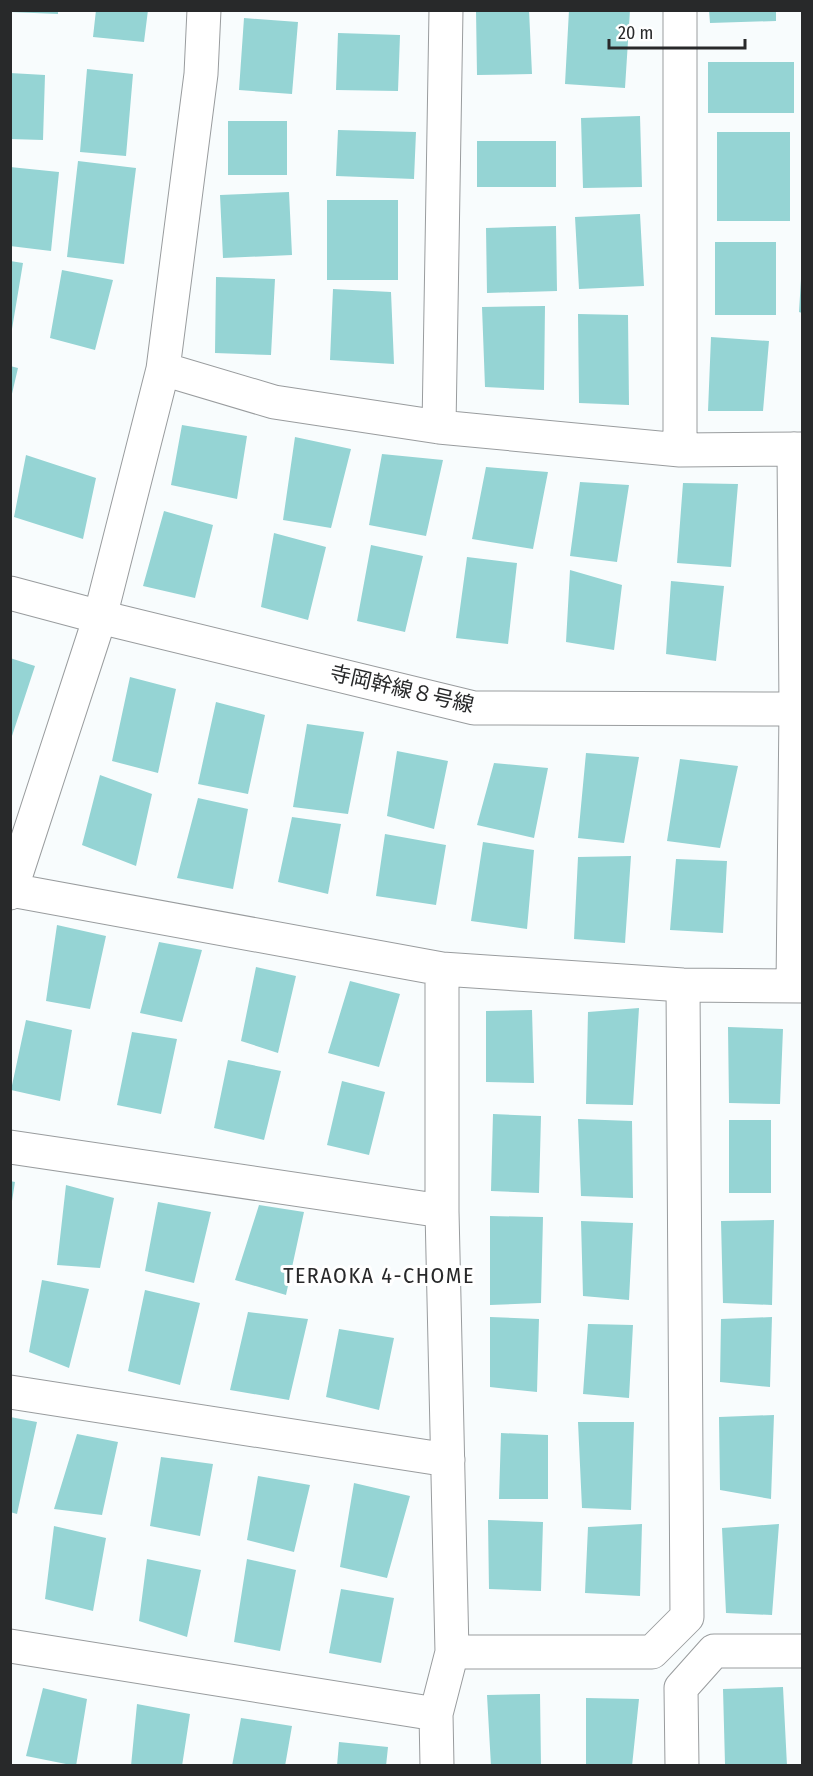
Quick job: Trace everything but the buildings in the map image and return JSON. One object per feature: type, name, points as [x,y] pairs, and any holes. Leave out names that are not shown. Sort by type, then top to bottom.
[{"type":"street","points":[[163,369],[274,402],[439,427],[680,450],[798,449],[800,709],[798,986],[683,985],[442,969],[11,892],[100,617],[163,369],[201,74],[204,10]]},
{"type":"street","points":[[439,427],[446,10]]},
{"type":"street","points":[[680,10],[680,450]]},
{"type":"street","name":"寺岡幹線８号線","points":[[10,594],[474,708],[800,709]]},
{"type":"street","points":[[437,1766],[436,1714],[452,1652],[442,1211],[442,969]]},
{"type":"street","points":[[452,1652],[652,1652],[687,1617],[683,985]]},
{"type":"street","points":[[10,1147],[442,1211]]},
{"type":"street","points":[[10,1392],[448,1460]]},
{"type":"street","points":[[10,1646],[436,1714]]},
{"type":"street","points":[[682,1766],[681,1688],[714,1651],[802,1651]]},
{"type":"district","name":"TERAOKA 4-CHOME","points":[[379,1275]]}]
